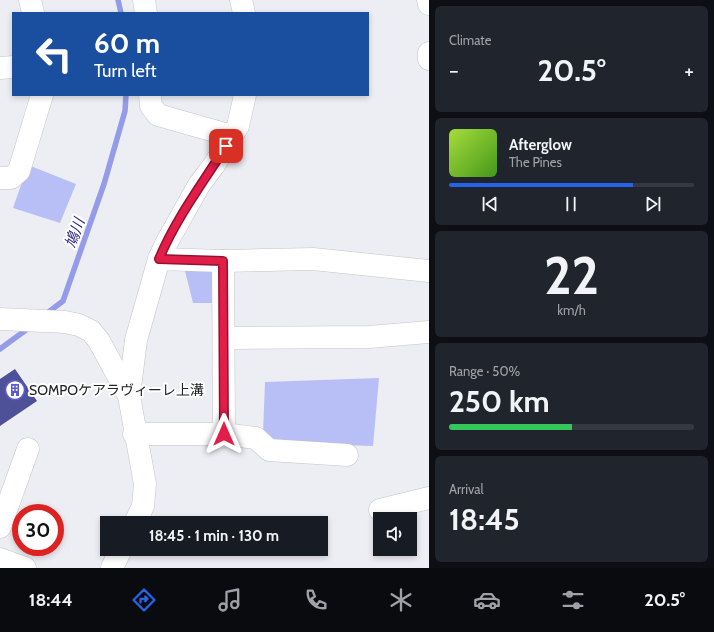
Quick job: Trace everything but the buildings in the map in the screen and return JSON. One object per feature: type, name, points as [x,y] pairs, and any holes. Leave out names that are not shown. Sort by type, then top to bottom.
[{"type":"street","points":[[30,0],[33,12]]},
{"type":"street","points":[[144,0],[146,12]]},
{"type":"street","points":[[241,0],[244,12]]},
{"type":"street","points":[[428,0],[429,4]]},
{"type":"street","points":[[429,53],[429,58]]},
{"type":"street","points":[[0,68],[12,68]]},
{"type":"street","points":[[0,178],[11,178],[19,171],[33,129],[42,96]]},
{"type":"street","points":[[150,96],[151,106],[158,114],[232,136]]},
{"type":"street","points":[[138,516],[143,506],[145,495],[129,396],[136,340],[159,259],[199,185],[214,165],[238,126],[246,96]]},
{"type":"street","points":[[159,259],[223,261],[313,259],[429,271]]},
{"type":"street","points":[[223,261],[224,434]]},
{"type":"street","points":[[0,319],[65,322],[86,327],[94,334],[129,396]]},
{"type":"street","points":[[224,338],[369,337],[429,332]]},
{"type":"street","points":[[134,434],[224,434],[256,438],[269,450],[347,455]]},
{"type":"street","points":[[0,527],[28,449]]},
{"type":"street","points":[[380,510],[429,498]]},
{"type":"street","points":[[112,568],[118,556]]},
{"type":"street","points":[[0,559],[25,568]]},
{"type":"shaded area","points":[[28,165],[76,184],[60,223],[13,208]]},
{"type":"shaded area","points":[[218,266],[219,303],[193,303],[184,267]]},
{"type":"shaded area","points":[[379,378],[373,446],[271,443],[263,433],[265,382]]},
{"type":"waterway","name":"鳩川","points":[[118,0],[121,12]]},
{"type":"waterway","name":"鳩川","points":[[46,314],[63,301],[104,184],[125,111],[126,96]]},
{"type":"waterway","name":"鳩川","points":[[0,349],[30,327]]},
{"type":"place","name":"SOMPOケアラヴィーレ上溝","points":[[15,390]]},
{"type":"route","points":[[224,434],[223,261],[159,259],[199,185],[226,146]]}]
